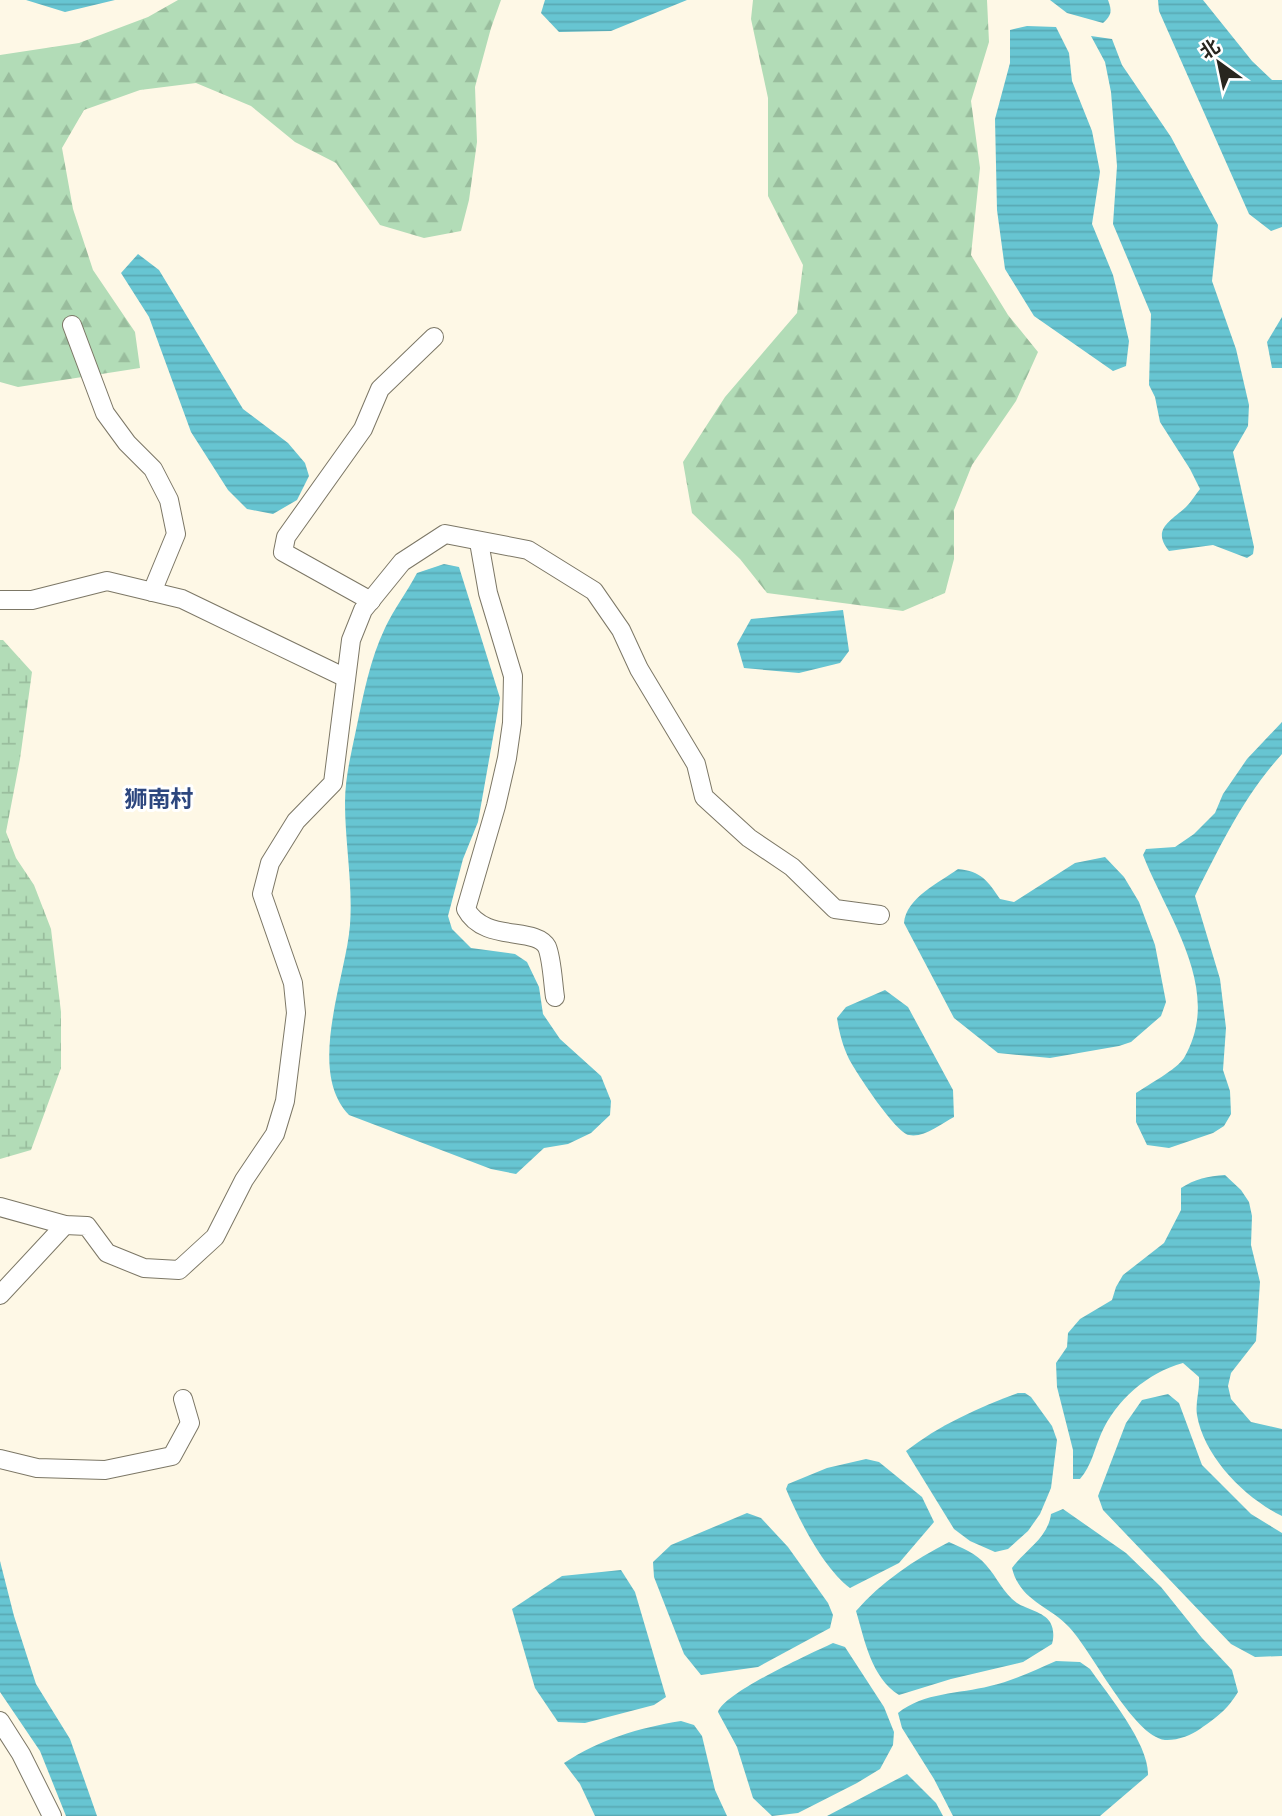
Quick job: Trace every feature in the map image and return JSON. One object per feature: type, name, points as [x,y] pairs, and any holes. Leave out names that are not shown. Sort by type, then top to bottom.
[{"type":"street","points":[[72,325],[105,413],[127,443],[153,469],[169,500],[176,534],[152,592]]},
{"type":"street","points":[[371,601],[283,552],[286,537],[363,429],[380,389],[434,337]]},
{"type":"street","points":[[0,1207],[65,1225],[87,1226],[107,1254],[144,1268],[179,1270],[215,1237],[244,1180],[275,1134],[285,1101],[296,1013],[293,983],[262,894],[270,863],[296,821],[333,783],[351,640],[363,610],[402,562],[445,534],[528,550],[594,592],[621,631],[639,669],[696,764],[704,797],[749,838],[792,867],[835,909],[880,915]]},
{"type":"street","points":[[479,542],[488,593],[513,676],[512,723],[499,794],[466,909],[471,919],[485,928],[539,940],[547,947],[555,997]]},
{"type":"street","points":[[0,600],[32,600],[107,581],[182,599],[346,678]]},
{"type":"street","points":[[0,1295],[65,1225]]},
{"type":"street","points":[[0,1459],[37,1468],[105,1470],[172,1456],[190,1423],[183,1399]]},
{"type":"street","points":[[0,1721],[21,1754],[52,1816]]},
{"type":"green space","points":[[178,0],[501,0],[475,87],[477,142],[469,200],[461,231],[424,238],[380,225],[336,163],[295,142],[251,106],[196,83],[140,90],[84,110],[62,148],[73,209],[93,270],[135,332],[140,368],[18,387],[0,382],[0,55],[79,43],[148,17]]},
{"type":"green space","points":[[753,0],[987,0],[989,42],[971,101],[980,168],[971,255],[1008,315],[1038,352],[1016,401],[972,465],[954,510],[954,559],[945,593],[903,611],[767,593],[740,559],[692,513],[683,462],[725,397],[797,313],[803,265],[768,196],[768,98],[751,19]]},
{"type":"green space","points":[[0,640],[3,640],[32,672],[20,759],[6,832],[16,858],[34,885],[51,929],[61,1012],[61,1068],[31,1150],[0,1159]]},
{"type":"water","points":[[26,0],[115,0],[65,12]]},
{"type":"water","points":[[545,0],[687,0],[611,31],[559,32],[541,13]]},
{"type":"water","points":[[1050,0],[1108,0],[1110,13],[1103,23],[1067,13]]},
{"type":"water","points":[[1158,0],[1203,0],[1252,61],[1272,80],[1282,80],[1282,227],[1271,231],[1249,214],[1159,11]]},
{"type":"water","points":[[1027,26],[1056,27],[1069,53],[1072,81],[1092,131],[1100,172],[1092,224],[1113,275],[1129,341],[1126,366],[1113,371],[1034,316],[1005,269],[997,210],[995,119],[1010,63],[1010,30]]},
{"type":"water","points":[[1091,36],[1112,39],[1122,65],[1171,137],[1218,225],[1212,281],[1236,349],[1249,405],[1248,426],[1233,452],[1254,547],[1253,554],[1247,558],[1213,545],[1169,551],[1162,537],[1165,526],[1186,507],[1200,489],[1160,422],[1155,397],[1149,385],[1151,314],[1113,224],[1117,166],[1111,92],[1105,62]]},
{"type":"water","points":[[138,254],[159,270],[243,409],[288,443],[305,463],[309,476],[297,500],[273,514],[247,509],[228,490],[191,432],[149,317],[121,273]]},
{"type":"water","points":[[1282,317],[1282,368],[1272,368],[1267,342]]},
{"type":"water","points":[[444,564],[459,567],[500,698],[478,822],[463,859],[448,916],[452,929],[471,948],[515,954],[527,962],[539,987],[543,1014],[560,1039],[601,1076],[611,1101],[610,1115],[591,1133],[568,1144],[544,1148],[516,1174],[491,1169],[349,1115],[337,1096],[330,1074],[332,1023],[350,925],[346,784],[361,704],[375,652],[392,614],[417,573]]},
{"type":"water","points":[[843,610],[849,651],[840,663],[799,673],[744,668],[737,644],[751,619]]},
{"type":"water","points":[[1282,722],[1282,754],[1244,804],[1195,896],[1220,979],[1226,1028],[1223,1070],[1230,1091],[1231,1114],[1224,1126],[1213,1133],[1169,1148],[1147,1145],[1136,1122],[1136,1093],[1169,1072],[1184,1058],[1195,1032],[1198,1006],[1188,954],[1143,855],[1146,849],[1175,847],[1194,834],[1215,813],[1223,794],[1247,759]]},
{"type":"water","points":[[1105,857],[1124,877],[1139,902],[1155,945],[1166,1002],[1161,1016],[1131,1042],[1119,1046],[1050,1058],[998,1053],[954,1018],[904,923],[906,914],[925,891],[958,869],[973,872],[988,882],[1000,899],[1014,902],[1075,863]]},
{"type":"water","points":[[885,990],[908,1007],[953,1090],[954,1117],[921,1134],[909,1135],[903,1132],[886,1114],[849,1059],[840,1034],[837,1018],[846,1007]]},
{"type":"water","points":[[1225,1175],[1249,1202],[1252,1216],[1251,1245],[1260,1282],[1256,1341],[1231,1373],[1228,1386],[1231,1399],[1251,1422],[1282,1429],[1282,1516],[1254,1499],[1217,1461],[1201,1431],[1197,1415],[1199,1377],[1183,1363],[1145,1381],[1124,1399],[1107,1422],[1090,1463],[1080,1479],[1073,1479],[1073,1450],[1057,1387],[1056,1363],[1067,1347],[1068,1333],[1080,1319],[1112,1300],[1123,1275],[1164,1243],[1181,1210],[1181,1188],[1202,1178]]},
{"type":"water","points":[[1018,1393],[1031,1397],[1052,1426],[1057,1440],[1051,1488],[1040,1514],[1028,1531],[1008,1549],[995,1552],[970,1541],[954,1529],[906,1451],[959,1418]]},
{"type":"water","points":[[1168,1394],[1179,1403],[1202,1465],[1251,1514],[1282,1533],[1282,1656],[1255,1657],[1231,1644],[1103,1510],[1098,1496],[1126,1423],[1142,1400]]},
{"type":"water","points":[[866,1459],[879,1462],[922,1497],[934,1522],[899,1563],[850,1588],[840,1580],[822,1556],[805,1529],[786,1489],[788,1484],[827,1468]]},
{"type":"water","points":[[1063,1509],[1126,1553],[1161,1587],[1232,1670],[1238,1692],[1221,1713],[1197,1731],[1169,1740],[1153,1735],[1127,1709],[1069,1627],[1021,1588],[1012,1568],[1041,1537],[1051,1514]]},
{"type":"water","points":[[747,1513],[761,1518],[788,1547],[828,1603],[833,1615],[830,1628],[758,1667],[701,1675],[684,1654],[654,1577],[653,1562],[671,1545]]},
{"type":"water","points":[[949,1542],[969,1551],[982,1561],[1017,1603],[1047,1619],[1053,1630],[1052,1644],[1023,1662],[899,1695],[889,1687],[875,1668],[856,1611],[899,1572]]},
{"type":"water","points":[[0,1561],[36,1684],[70,1739],[97,1816],[66,1816],[40,1751],[0,1692]]},
{"type":"water","points":[[621,1570],[635,1592],[666,1697],[654,1705],[585,1723],[558,1722],[535,1688],[512,1609],[562,1576]]},
{"type":"water","points":[[833,1643],[845,1647],[884,1707],[894,1732],[893,1745],[880,1769],[857,1783],[798,1813],[772,1816],[753,1798],[737,1747],[718,1712],[724,1704],[751,1684]]},
{"type":"water","points":[[1056,1661],[1080,1662],[1090,1669],[1135,1735],[1147,1763],[1148,1775],[1100,1816],[953,1816],[934,1779],[902,1728],[898,1713],[930,1697],[999,1684]]},
{"type":"water","points":[[681,1721],[694,1725],[702,1736],[715,1790],[727,1816],[595,1816],[580,1784],[564,1763],[592,1747],[620,1736]]},
{"type":"water","points":[[907,1774],[936,1803],[943,1816],[827,1816]]},
{"type":"district","name":"狮南村","points":[[159,798]]}]
